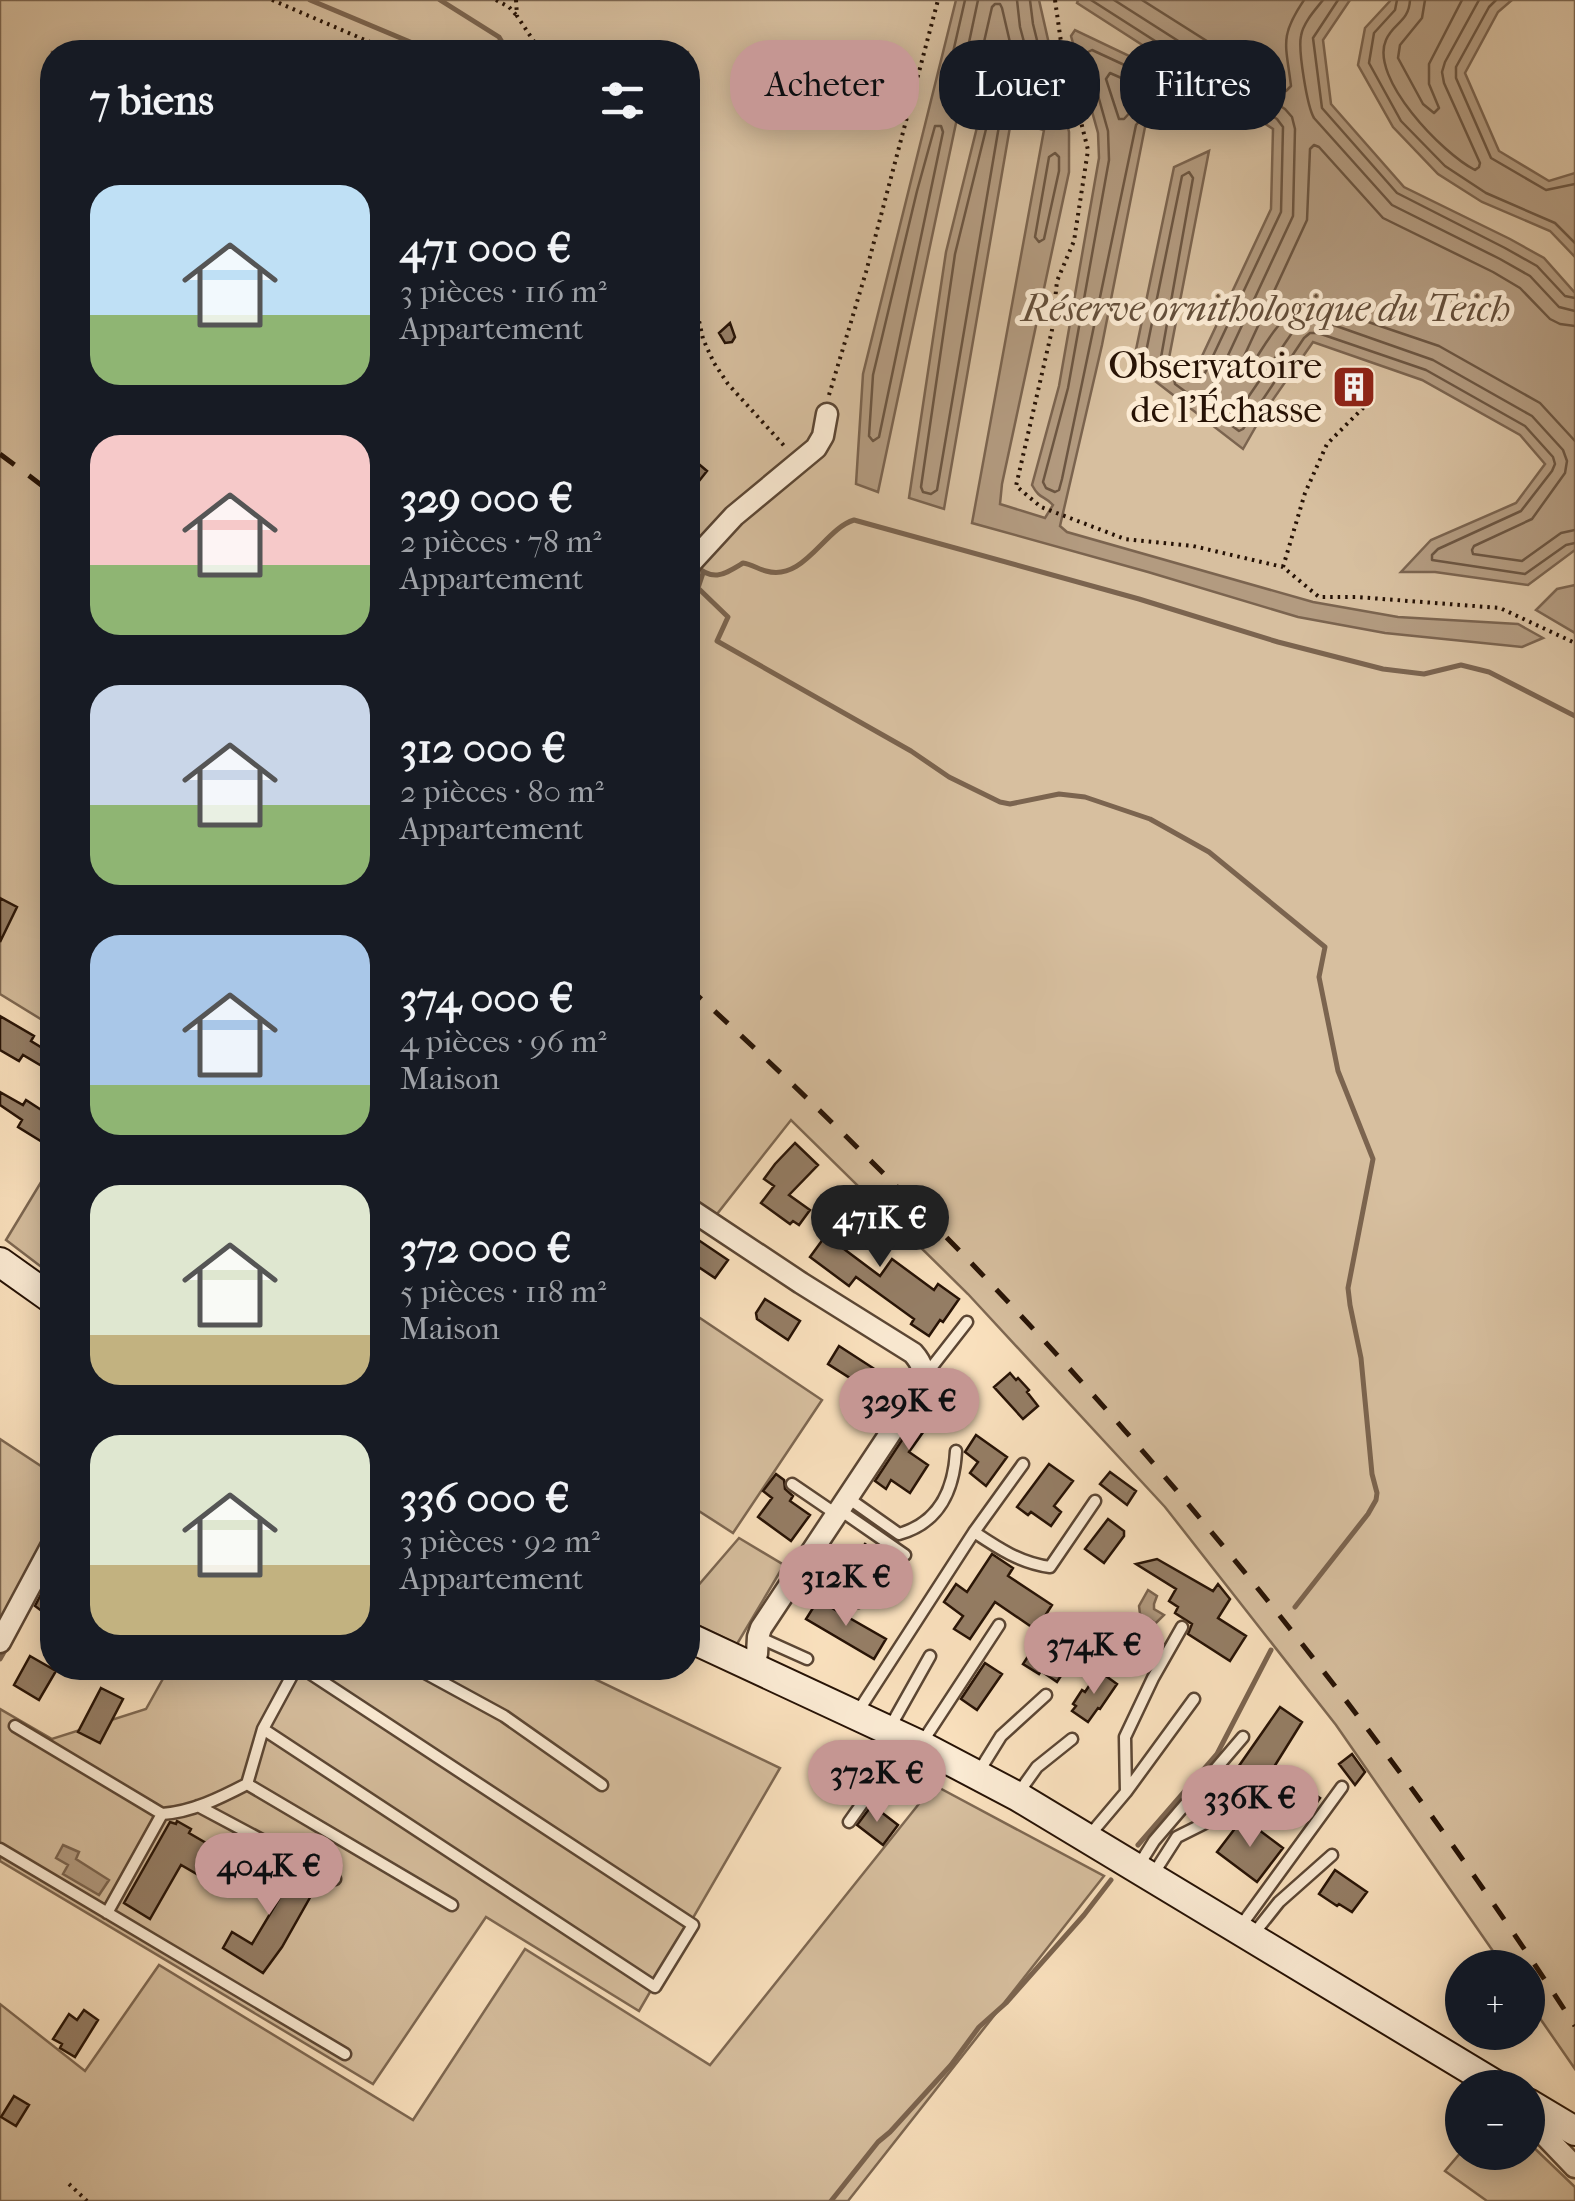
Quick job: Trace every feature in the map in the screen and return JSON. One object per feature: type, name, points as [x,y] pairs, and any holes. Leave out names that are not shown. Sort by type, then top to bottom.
[{"type":"main road","points":[[0,1262],[40,1291]]},
{"type":"main road","points":[[700,1643],[906,1738],[1017,1796],[1471,2070]]},
{"type":"main road","points":[[1545,2113],[1575,2131]]},
{"type":"street","points":[[700,553],[734,516],[816,448],[827,414]]},
{"type":"street","points":[[700,1216],[914,1353],[924,1377],[922,1387],[758,1637],[757,1654],[750,1666]]},
{"type":"street","points":[[0,1642],[40,1567]]},
{"type":"street","points":[[1545,2136],[1575,2167]]},
{"type":"lane","points":[[924,1377],[966,1322]]},
{"type":"lane","points":[[792,1484],[899,1534],[918,1528],[944,1501],[952,1483],[956,1451]]},
{"type":"lane","points":[[856,1715],[974,1532],[1023,1464]]},
{"type":"lane","points":[[974,1532],[1006,1553],[1050,1568],[1095,1502]]},
{"type":"lane","points":[[841,1508],[905,1555]]},
{"type":"lane","points":[[800,1570],[858,1602]]},
{"type":"lane","points":[[849,1822],[906,1738],[999,1625]]},
{"type":"lane","points":[[1126,1792],[1126,1736],[1182,1628]]},
{"type":"lane","points":[[758,1637],[806,1659]]},
{"type":"lane","points":[[906,1738],[930,1656]]},
{"type":"lane","points":[[15,1726],[162,1814],[178,1813],[247,1784],[263,1729],[292,1680]]},
{"type":"lane","points":[[263,1729],[655,1987],[693,1925],[317,1680]]},
{"type":"lane","points":[[438,1680],[504,1716],[602,1785]]},
{"type":"lane","points":[[977,1774],[1001,1736],[1046,1696]]},
{"type":"lane","points":[[1087,1837],[1126,1792],[1194,1699]]},
{"type":"lane","points":[[1145,1872],[1154,1841],[1243,1737]]},
{"type":"lane","points":[[1017,1796],[1037,1767],[1072,1739]]},
{"type":"lane","points":[[247,1784],[452,1906]]},
{"type":"lane","points":[[1245,1933],[1342,1787]]},
{"type":"lane","points":[[198,1806],[335,1879]]},
{"type":"lane","points":[[107,1913],[162,1814]]},
{"type":"lane","points":[[1145,1872],[1177,1836],[1206,1823]]},
{"type":"lane","points":[[0,1850],[345,2054]]},
{"type":"lane","points":[[1245,1933],[1332,1855]]},
{"type":"path","points":[[272,0],[365,40]]},
{"type":"path","points":[[496,0],[517,16],[533,40]]},
{"type":"path","points":[[516,0],[517,16]]},
{"type":"path","points":[[827,414],[829,393],[866,272],[938,0]]},
{"type":"path","points":[[1055,0],[1061,42],[1088,150],[1074,241],[1056,281],[1052,330],[1016,486],[1041,506],[1125,539],[1193,546],[1283,567],[1319,597],[1500,608],[1575,642]]},
{"type":"path","points":[[700,325],[714,363],[728,384],[800,464]]},
{"type":"path","points":[[1283,567],[1305,493],[1327,444],[1367,404],[1350,393]]},
{"type":"path","points":[[69,2184],[87,2201]]},
{"type":"green space","name":"Réserve ornithologique du Teich","points":[[0,0],[1575,0],[1575,2069],[1545,2026],[1545,1950],[1492,1950],[1336,1725],[1165,1507],[968,1294],[791,1120],[706,1228],[700,1224],[700,40],[40,40],[40,1019],[0,994]]},
{"type":"green space","points":[[40,1184],[40,1266],[6,1240]]},
{"type":"green space","points":[[700,1318],[822,1400],[733,1533],[700,1512]]},
{"type":"green space","points":[[0,1439],[40,1465],[40,1558],[0,1633]]},
{"type":"green space","points":[[739,1538],[784,1565],[737,1644],[700,1626],[700,1583]]},
{"type":"green space","points":[[162,1680],[597,1680],[780,1768],[639,2011],[486,1917],[373,2084],[0,1861],[0,1709],[52,1739],[146,1709]]},
{"type":"green space","points":[[934,1785],[1104,1876],[848,2201],[0,2201],[0,2004],[85,2071],[159,1965],[413,2120],[525,1949],[710,2065]]},
{"type":"green space","points":[[1545,2158],[1575,2187],[1575,2201],[1487,2201],[1445,2171],[1545,2170]]},
{"type":"water","points":[[956,0],[1039,0],[1048,40],[946,40]]},
{"type":"water","points":[[1350,0],[1323,40],[1331,104],[1404,187],[1544,258],[1575,293],[1575,550],[1528,585],[1435,572],[1401,572],[1431,540],[1516,503],[1545,464],[1520,435],[1422,380],[1313,342],[1243,449],[1133,364],[1174,167],[1209,151],[1169,358],[1195,371],[1271,209],[1273,130],[1286,130],[1286,40],[1135,40],[1077,3]]},
{"type":"water","points":[[1391,0],[1512,0],[1498,12],[1465,73],[1499,151],[1549,181],[1575,173],[1575,257],[1550,231],[1482,202],[1438,174],[1393,127],[1358,65],[1365,28]]},
{"type":"water","points":[[1075,30],[1096,40],[1072,40]]},
{"type":"water","points":[[1100,42],[1120,52],[1120,130],[1144,130],[1102,345],[1060,526],[1067,532],[1313,602],[1398,617],[1518,624],[1543,638],[1522,647],[1385,633],[1298,617],[972,523],[1044,130],[1069,130],[1069,172],[1000,504],[1045,518],[1053,505],[1032,485],[1059,386],[1099,158]]},
{"type":"water","points":[[939,68],[939,130],[955,130],[878,492],[856,484],[863,374]]},
{"type":"water","points":[[976,130],[1009,130],[944,509],[909,498],[946,252]]},
{"type":"water","points":[[1575,585],[1575,633],[1536,610],[1557,589]]},
{"type":"water","points":[[1148,1590],[1157,1596],[1154,1609],[1164,1615],[1156,1623],[1140,1614],[1139,1606]]},
{"type":"water","points":[[63,1845],[79,1852],[76,1859],[109,1880],[99,1895],[63,1874],[68,1865],[56,1858]]},
{"type":"building","points":[[730,323],[735,337],[725,343],[719,333]]},
{"type":"building","points":[[0,898],[17,907],[0,942]]},
{"type":"building","points":[[0,1016],[34,1036],[31,1041],[40,1047],[40,1065],[23,1055],[19,1061],[0,1050]]},
{"type":"building","points":[[0,1092],[40,1109],[40,1141],[18,1127],[22,1120],[0,1105]]},
{"type":"building","points":[[795,1143],[818,1165],[789,1195],[810,1210],[799,1225],[793,1221],[790,1224],[761,1203],[774,1186],[764,1179]]},
{"type":"building","points":[[843,1190],[873,1217],[844,1249],[880,1276],[892,1259],[934,1290],[938,1284],[959,1299],[929,1336],[911,1324],[914,1319],[856,1277],[849,1286],[810,1257],[840,1216],[829,1206]]},
{"type":"building","points":[[700,1241],[728,1260],[715,1278],[700,1268]]},
{"type":"building","points":[[765,1299],[800,1321],[788,1340],[757,1319],[756,1313]]},
{"type":"building","points":[[839,1346],[873,1368],[861,1385],[828,1364]]},
{"type":"building","points":[[1010,1373],[1029,1390],[1038,1406],[1023,1419],[994,1387]]},
{"type":"building","points":[[872,1392],[893,1404],[881,1423],[861,1410]]},
{"type":"building","points":[[931,1396],[943,1404],[909,1452],[928,1465],[910,1493],[891,1480],[886,1489],[875,1481]]},
{"type":"building","points":[[976,1435],[1007,1457],[986,1486],[970,1473],[978,1462],[965,1452]]},
{"type":"building","points":[[1049,1464],[1073,1481],[1054,1506],[1061,1512],[1051,1526],[1017,1507]]},
{"type":"building","points":[[1110,1472],[1136,1491],[1127,1505],[1100,1484]]},
{"type":"building","points":[[776,1474],[793,1496],[790,1501],[810,1515],[791,1541],[758,1517],[772,1498],[763,1491]]},
{"type":"building","points":[[1108,1519],[1124,1531],[1124,1536],[1104,1563],[1085,1549]]},
{"type":"building","points":[[865,1544],[895,1559],[892,1563],[904,1572],[879,1607],[842,1576]]},
{"type":"building","points":[[992,1554],[1013,1568],[1008,1576],[1052,1605],[1036,1630],[995,1602],[970,1639],[954,1629],[963,1616],[944,1602],[956,1584],[967,1592]]},
{"type":"building","points":[[1157,1559],[1213,1591],[1218,1584],[1230,1599],[1218,1618],[1246,1636],[1230,1661],[1188,1634],[1192,1624],[1175,1613],[1178,1607],[1169,1601],[1176,1589],[1136,1564]]},
{"type":"building","points":[[818,1600],[886,1639],[874,1659],[806,1619]]},
{"type":"building","points":[[1091,1620],[1105,1630],[1095,1644],[1081,1634]]},
{"type":"building","points":[[1034,1647],[1066,1668],[1057,1682],[1023,1664]]},
{"type":"building","points":[[30,1656],[40,1662],[40,1680],[51,1680],[39,1700],[14,1685]]},
{"type":"building","points":[[985,1663],[1002,1674],[977,1710],[961,1699]]},
{"type":"building","points":[[1099,1671],[1117,1684],[1088,1722],[1072,1711],[1076,1706],[1073,1704]]},
{"type":"building","points":[[101,1688],[123,1699],[100,1743],[78,1732]]},
{"type":"building","points":[[1280,1707],[1302,1722],[1274,1767],[1320,1798],[1306,1818],[1234,1773]]},
{"type":"building","points":[[1352,1754],[1365,1772],[1355,1785],[1339,1764]]},
{"type":"building","points":[[872,1805],[898,1825],[883,1845],[857,1825]]},
{"type":"building","points":[[1243,1818],[1283,1848],[1257,1882],[1217,1852]]},
{"type":"building","points":[[177,1821],[191,1829],[189,1833],[237,1861],[221,1888],[181,1865],[150,1919],[124,1903],[170,1822]]},
{"type":"building","points":[[246,1859],[312,1894],[263,1973],[223,1948],[232,1932],[252,1944],[279,1899],[237,1875]]},
{"type":"building","points":[[1335,1870],[1367,1892],[1352,1912],[1319,1894]]},
{"type":"building","points":[[84,2010],[98,2020],[75,2057],[53,2039],[69,2014],[77,2020]]},
{"type":"building","points":[[14,2096],[29,2105],[16,2126],[1,2117]]},
{"type":"waterway","points":[[310,0],[405,40]]},
{"type":"waterway","points":[[440,0],[501,40]]},
{"type":"waterway","points":[[700,569],[713,575],[743,563],[766,571],[792,569],[854,520],[1383,669],[1424,674],[1461,665],[1489,672],[1575,716]]},
{"type":"waterway","points":[[700,582],[703,573]]},
{"type":"waterway","points":[[700,590],[728,617],[717,641],[911,751],[949,777],[1000,802],[1010,804],[1059,794],[1085,797],[1150,819],[1209,852],[1325,947],[1319,977],[1338,1071],[1373,1159],[1348,1288],[1361,1358],[1377,1493],[1368,1514],[1295,1607]]},
{"type":"waterway","points":[[0,1659],[8,1645]]},
{"type":"waterway","points":[[1138,1845],[1217,1754],[1271,1650]]},
{"type":"waterway","points":[[831,2201],[878,2142],[951,2065],[979,2027],[1006,2003],[1111,1880]]},
{"type":"railway","points":[[0,454],[40,484]]},
{"type":"railway","points":[[700,998],[890,1180],[1078,1378],[1168,1480],[1255,1585],[1421,1801],[1575,2026]]},
{"type":"place","name":"Observatoire de l'Échasse","points":[[1354,387]]}]
